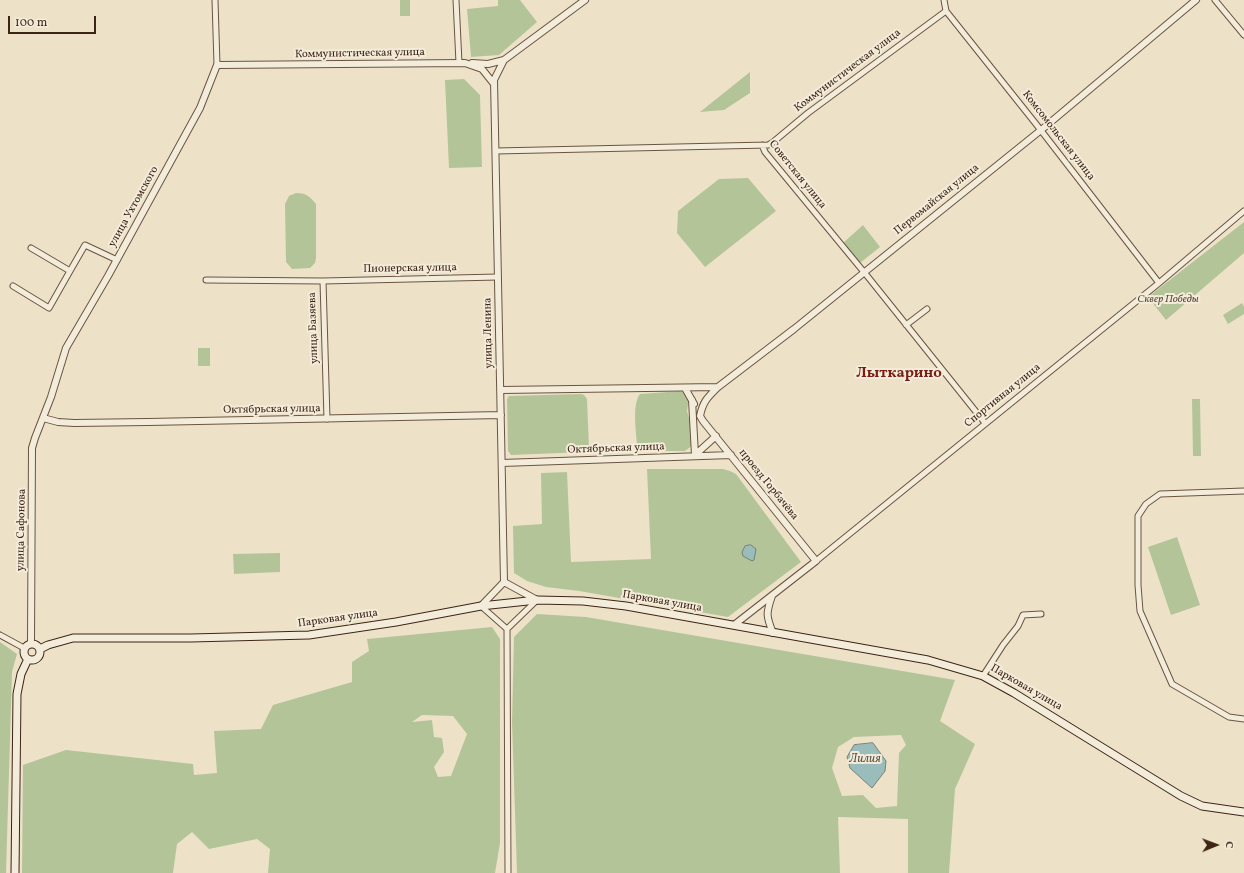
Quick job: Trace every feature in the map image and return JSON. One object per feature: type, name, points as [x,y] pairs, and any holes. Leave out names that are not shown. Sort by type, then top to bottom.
[{"type":"main road","name":"Парковая улица","points":[[40,649],[72,638],[191,638],[309,635],[396,622],[481,606],[536,600],[583,601],[626,606],[928,660],[984,676],[1180,796],[1202,806],[1244,812]]},
{"type":"main road","points":[[28,644],[31,644],[36,644],[40,649],[38,658],[33,660],[24,656],[24,648],[28,644]]},
{"type":"main road","points":[[15,873],[17,694],[21,674],[28,659]]},
{"type":"street","name":"улица Ухтомского","points":[[43,418],[66,348],[117,260],[200,108],[217,65],[215,0]]},
{"type":"street","points":[[456,0],[462,63],[488,64],[504,60],[585,0]]},
{"type":"street","name":"Комсомольская улица","points":[[944,0],[946,11],[1041,130],[1159,283]]},
{"type":"street","name":"Первомайская улица","points":[[702,418],[702,405],[718,387],[794,329],[1041,130],[1196,0]]},
{"type":"street","points":[[1215,0],[1244,35]]},
{"type":"street","name":"Коммунистическая улица","points":[[762,145],[772,143],[808,113],[946,11]]},
{"type":"street","points":[[494,84],[494,80],[504,60]]},
{"type":"street","name":"Коммунистическая улица","points":[[217,65],[462,63],[482,69],[494,84]]},
{"type":"street","name":"улица Ленина","points":[[494,84],[504,582]]},
{"type":"street","name":"Советская улица","points":[[496,151],[762,145],[765,152],[864,272],[985,423]]},
{"type":"street","name":"Спортивная улица","points":[[734,625],[816,561],[1159,283],[1244,211]]},
{"type":"street","points":[[13,286],[49,308],[85,245],[117,260]]},
{"type":"street","points":[[31,248],[70,271]]},
{"type":"street","name":"Пионерская улица","points":[[323,281],[498,277]]},
{"type":"street","name":"улица Базяева","points":[[206,280],[323,281],[327,419]]},
{"type":"street","points":[[906,325],[927,309]]},
{"type":"street","points":[[501,390],[718,387]]},
{"type":"street","name":"проезд Горбачёва","points":[[685,388],[702,418],[816,561]]},
{"type":"street","points":[[692,400],[695,456]]},
{"type":"street","name":"Октябрьская улица","points":[[43,418],[58,422],[74,423],[501,415]]},
{"type":"street","name":"улица Сафонова","points":[[31,644],[32,448],[43,418]]},
{"type":"street","points":[[695,456],[716,436]]},
{"type":"street","name":"Октябрьская улица","points":[[502,463],[731,455]]},
{"type":"street","points":[[1244,492],[1160,494],[1146,504],[1138,516],[1138,585],[1140,611],[1172,684],[1229,716],[1244,719]]},
{"type":"street","points":[[508,629],[481,606],[504,582],[536,600],[508,629],[508,873]]},
{"type":"street","points":[[773,595],[767,612],[768,622],[773,632]]},
{"type":"street","points":[[984,676],[1003,645],[1018,626],[1022,615],[1042,614]]},
{"type":"street","points":[[0,635],[24,648]]},
{"type":"green space","points":[[400,0],[410,0],[410,16],[400,16]]},
{"type":"green space","points":[[498,0],[520,0],[537,22],[499,55],[471,57],[467,9],[498,6]]},
{"type":"green space","points":[[750,72],[750,93],[724,110],[700,112]]},
{"type":"green space","points":[[464,79],[480,95],[482,167],[449,168],[445,80]]},
{"type":"green space","points":[[748,178],[776,211],[705,267],[677,233],[678,211],[719,179]]},
{"type":"green space","points":[[296,193],[307,196],[316,204],[316,258],[315,263],[310,268],[292,269],[286,262],[285,204],[289,196]]},
{"type":"green space","name":"Сквер Победы","points":[[1244,222],[1244,253],[1166,320],[1148,297]]},
{"type":"green space","points":[[863,225],[880,247],[860,263],[843,243]]},
{"type":"green space","points":[[1242,303],[1244,307],[1244,314],[1228,324],[1223,315]]},
{"type":"green space","points":[[198,348],[210,348],[210,366],[198,366]]},
{"type":"green space","points":[[683,391],[689,397],[687,411],[694,436],[693,445],[685,451],[646,451],[639,447],[637,444],[635,411],[640,394]]},
{"type":"green space","points":[[581,394],[587,399],[589,448],[586,452],[511,455],[508,451],[507,399],[509,396]]},
{"type":"green space","points":[[1192,399],[1200,399],[1201,456],[1193,456]]},
{"type":"green space","points":[[647,469],[723,469],[736,474],[801,562],[728,617],[579,591],[546,587],[527,581],[514,573],[513,526],[542,524],[541,473],[567,472],[571,562],[651,559]]},
{"type":"green space","points":[[1177,537],[1200,605],[1171,615],[1148,547]]},
{"type":"green space","points":[[280,553],[280,572],[234,574],[233,554]]},
{"type":"green space","points":[[537,614],[586,617],[955,680],[940,721],[975,744],[955,789],[949,873],[908,873],[908,819],[838,817],[840,873],[517,873],[512,722],[514,637]],"holes":[[[901,735],[906,745],[899,753],[897,806],[876,808],[863,795],[842,796],[832,768],[838,747],[854,737]]]},
{"type":"green space","points":[[492,627],[500,639],[500,843],[495,873],[268,873],[270,849],[257,839],[209,849],[192,832],[177,844],[173,873],[22,873],[23,765],[66,750],[193,764],[194,775],[217,773],[214,731],[261,729],[273,705],[352,682],[352,662],[369,651],[367,639]],"holes":[[[422,715],[453,716],[467,734],[451,776],[438,777],[434,767],[444,752],[442,738],[434,737],[432,720],[412,722]]]},
{"type":"green space","points":[[0,642],[17,654],[12,672],[6,873],[0,873]]},
{"type":"water","points":[[751,545],[756,549],[754,560],[752,561],[743,556],[742,552],[745,546]]},
{"type":"water","name":"Лилия","points":[[873,743],[886,761],[885,771],[872,788],[850,768],[847,757],[854,745]]},
{"type":"district","name":"Лыткарино","points":[[899,374]]}]
